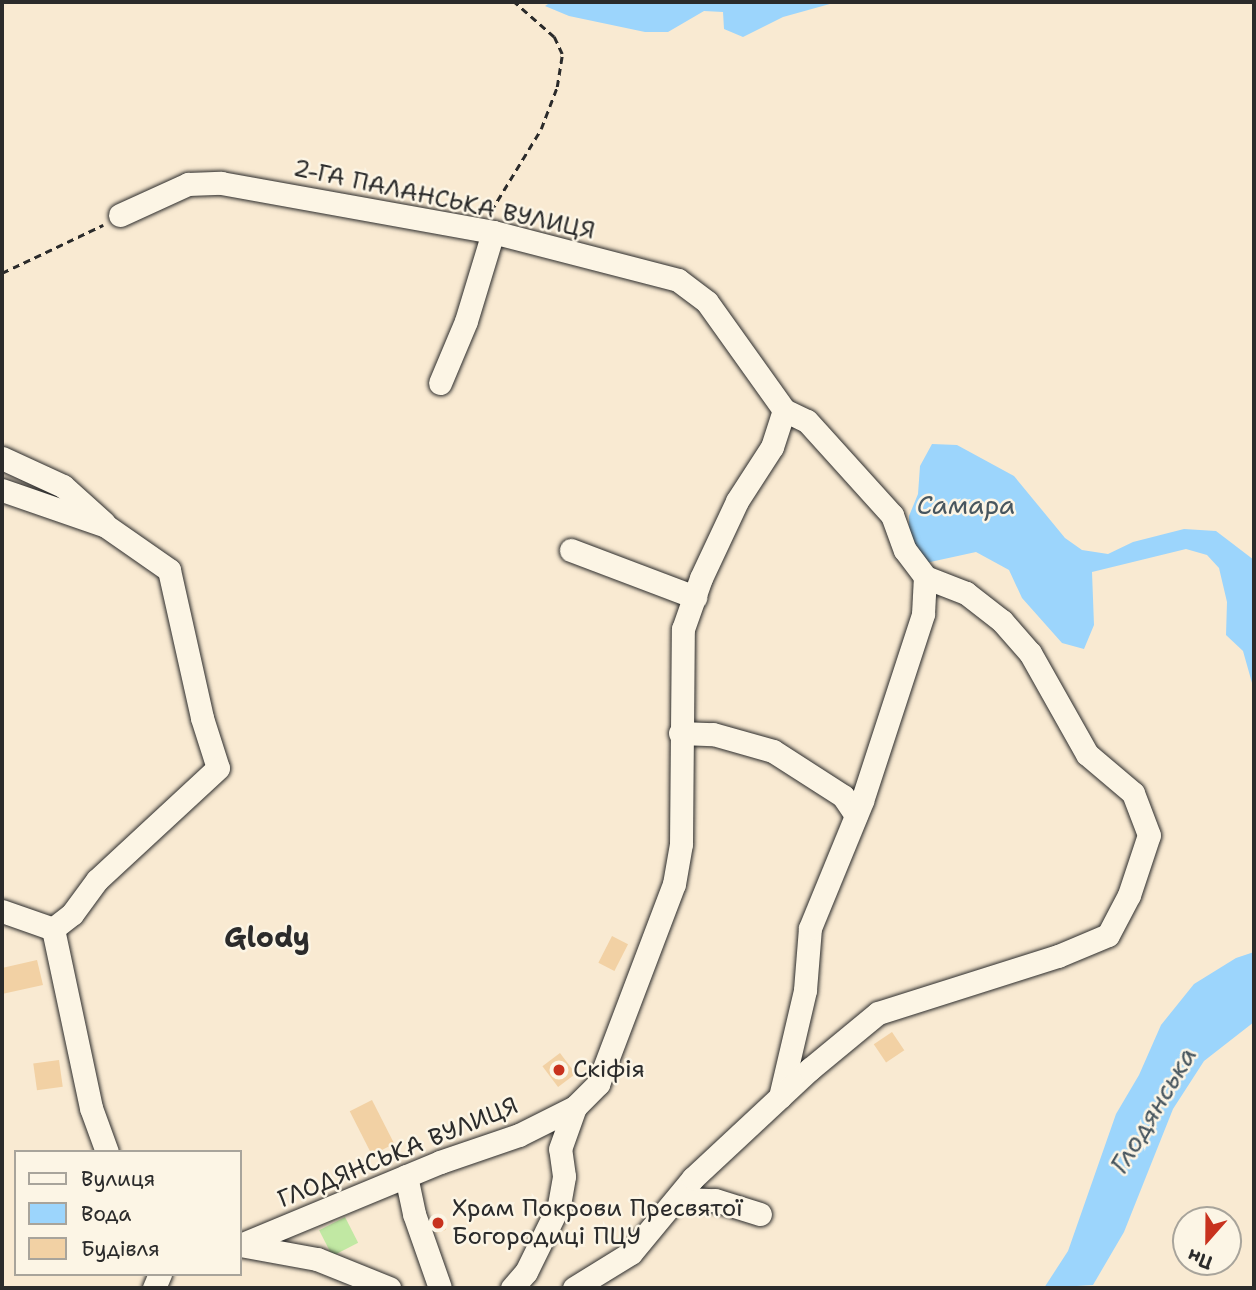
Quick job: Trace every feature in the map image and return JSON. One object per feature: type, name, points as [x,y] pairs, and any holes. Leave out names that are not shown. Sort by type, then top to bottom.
[{"type":"street","name":"2-ГА ПАЛАНСЬКА ВУЛИЦЯ","points":[[120,215],[188,184],[221,183],[493,232],[678,280],[707,302],[784,410],[807,422],[892,515],[905,550],[925,577]]},
{"type":"street","points":[[440,383],[466,321],[493,232]]},
{"type":"street","points":[[512,1288],[526,1272],[559,1205],[564,1176],[560,1149],[575,1107],[598,1084],[674,884],[681,844],[683,629],[737,501],[772,447],[784,410]]},
{"type":"street","points":[[2,458],[63,486],[106,526],[169,570],[202,718],[218,768],[97,880],[72,914],[53,929]]},
{"type":"street","points":[[2,490],[106,526]]},
{"type":"street","points":[[571,550],[695,597]]},
{"type":"street","points":[[574,1288],[631,1253],[681,1199],[693,1178],[780,1097],[878,1013],[1108,935],[1129,895],[1149,835],[1133,793],[1087,754],[1030,653],[1002,621],[966,593],[925,577],[923,614],[856,815],[810,928],[805,990],[780,1097]]},
{"type":"street","points":[[680,733],[713,734],[773,751],[843,796],[856,815]]},
{"type":"street","points":[[2,911],[53,929]]},
{"type":"street","points":[[53,929],[91,1108],[106,1150]]},
{"type":"street","name":"ГЛОДЯНСЬКА ВУЛИЦЯ","points":[[242,1244],[406,1176],[519,1135],[575,1107]]},
{"type":"street","points":[[406,1176],[414,1214],[440,1288]]},
{"type":"street","points":[[681,1199],[715,1200],[760,1214]]},
{"type":"street","name":"ГЛОДЯНСЬКА ВУЛИЦЯ","points":[[242,1245],[317,1259],[389,1288]]},
{"type":"path","points":[[493,232],[491,213],[541,129],[557,87],[562,54],[554,37],[514,2]]},
{"type":"path","points":[[2,273],[120,215]]},
{"type":"green space","points":[[345,1217],[358,1243],[332,1256],[319,1230]]},
{"type":"water","points":[[551,2],[837,2],[783,17],[743,37],[724,29],[723,12],[704,11],[668,32],[645,32],[569,16],[545,6]]},
{"type":"water","name":"Самара","points":[[932,444],[957,445],[1014,476],[1065,538],[1082,550],[1108,554],[1133,542],[1184,529],[1216,531],[1254,560],[1254,690],[1243,651],[1226,635],[1227,602],[1219,568],[1207,555],[1186,549],[1092,572],[1094,625],[1084,649],[1062,643],[1022,598],[1009,570],[976,552],[921,564],[909,545],[909,516],[918,494],[920,466]]},
{"type":"water","name":"Глодянська","points":[[1254,952],[1254,1022],[1204,1061],[1173,1109],[1124,1232],[1093,1285],[1044,1288],[1068,1251],[1116,1114],[1139,1075],[1161,1025],[1194,984],[1236,958]]},
{"type":"building","points":[[612,936],[628,944],[614,971],[598,963]]},
{"type":"building","points":[[37,960],[43,985],[2,994],[2,968]]},
{"type":"building","points":[[892,1032],[904,1050],[886,1063],[874,1044]]},
{"type":"building","name":"Скіфія","points":[[560,1053],[576,1074],[558,1087],[542,1066]]},
{"type":"building","points":[[59,1060],[63,1087],[37,1090],[33,1064]]},
{"type":"building","points":[[372,1100],[394,1144],[372,1155],[350,1111]]},
{"type":"building","name":"Храм Покрови Пресвятої Богородиці ПЦУ","points":[[440,1214],[446,1230],[437,1233],[431,1218]]},
{"type":"place","name":"Скіфія","points":[[559,1070]]},
{"type":"place","name":"Храм Покрови Пресвятої Богородиці ПЦУ","points":[[438,1223]]},
{"type":"district","name":"Glody","points":[[267,937]]}]
